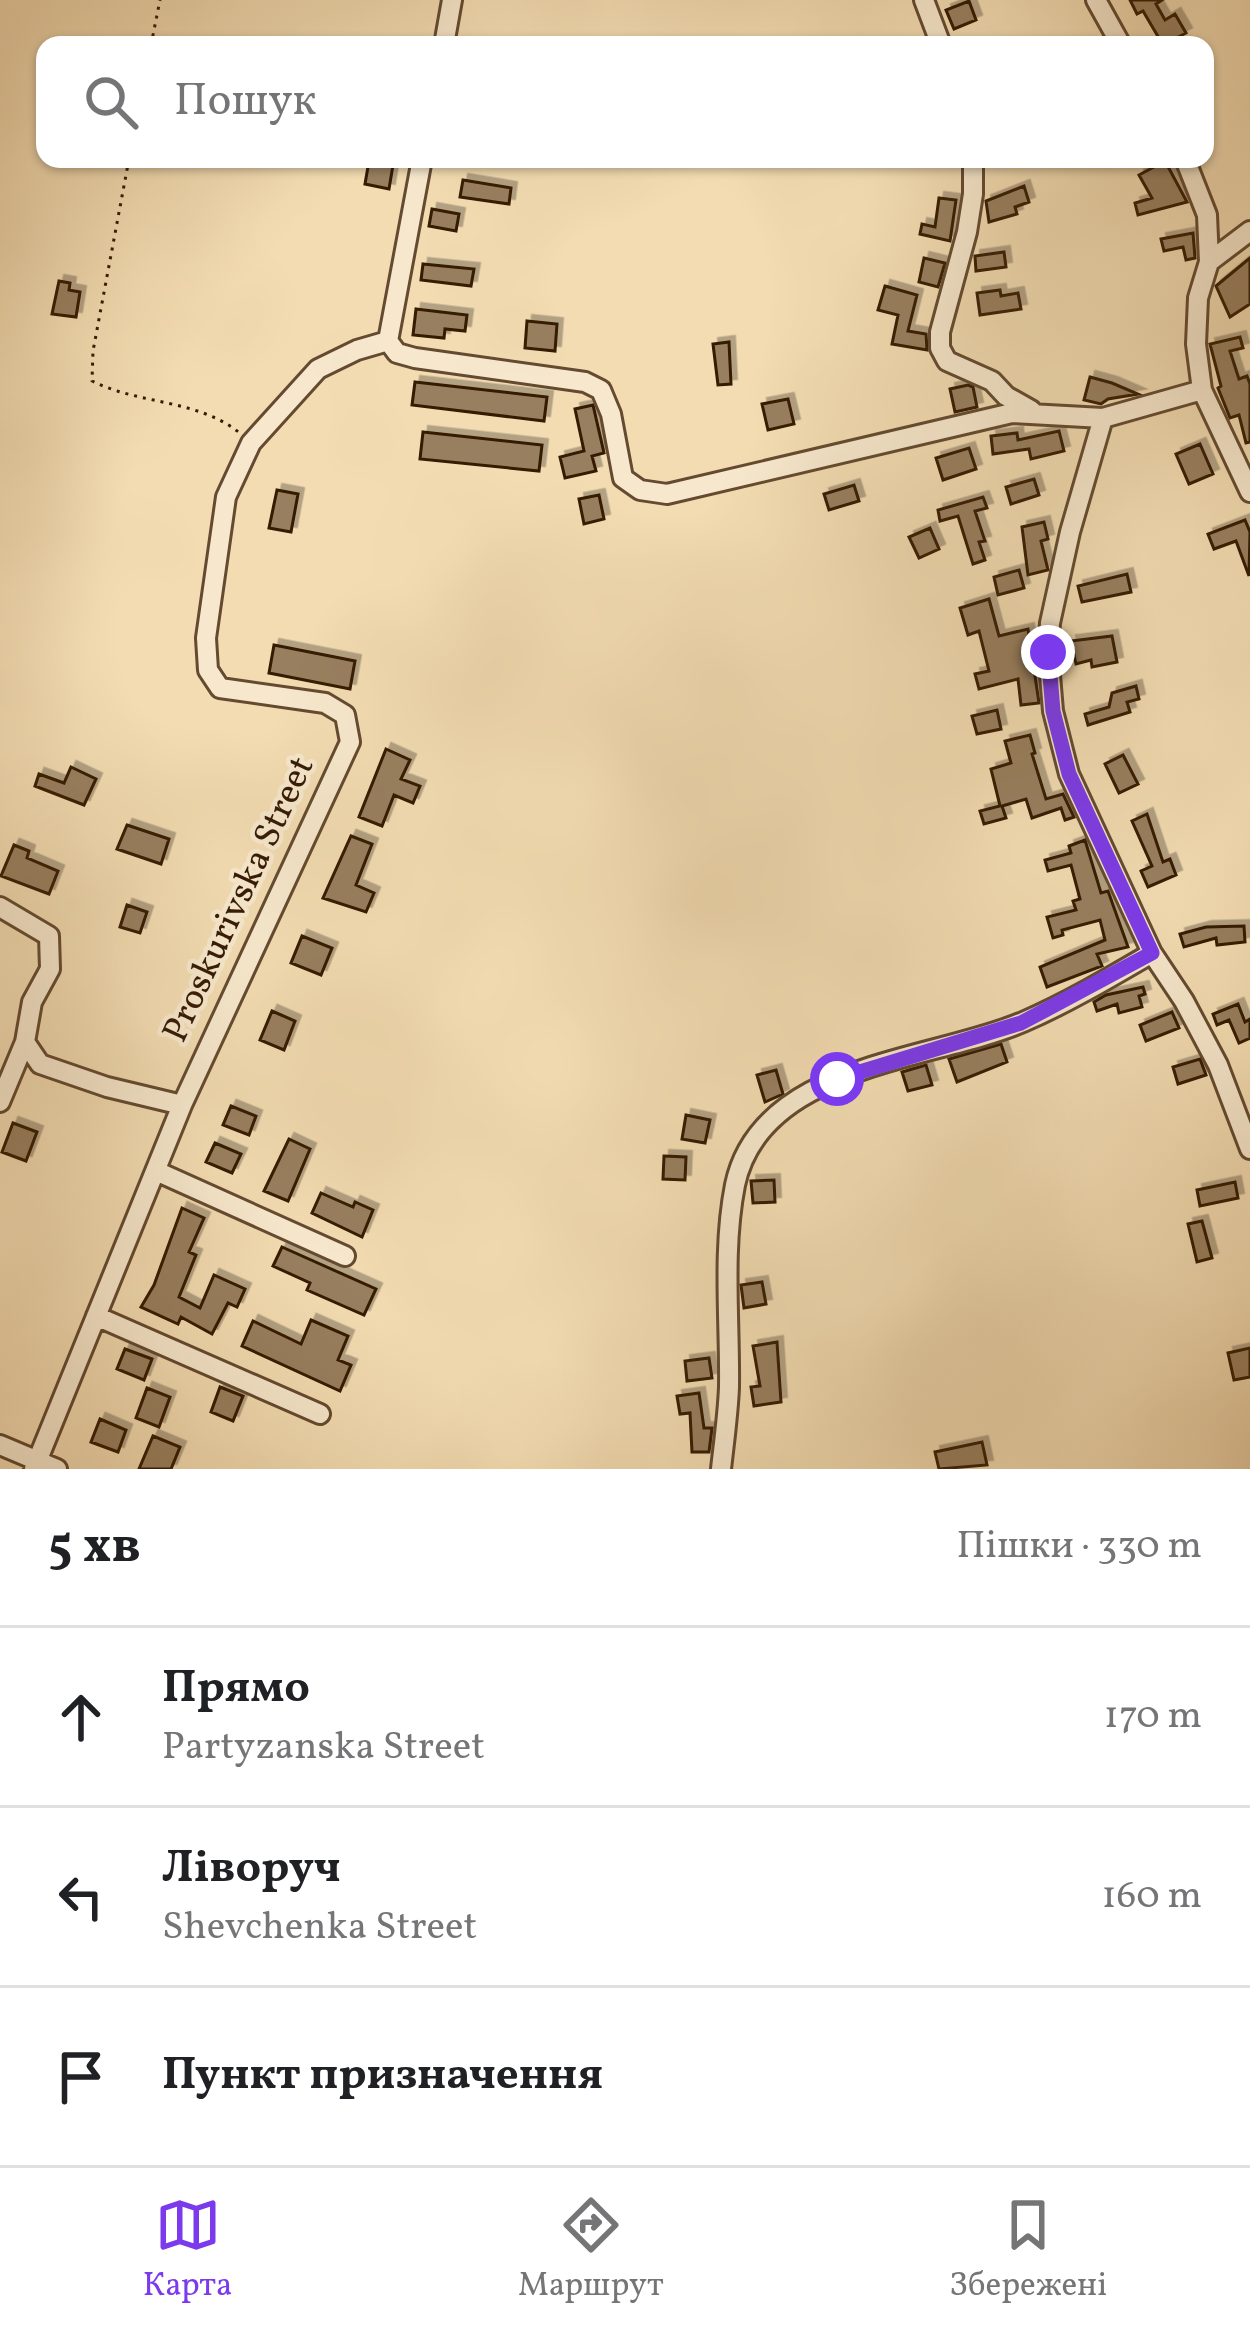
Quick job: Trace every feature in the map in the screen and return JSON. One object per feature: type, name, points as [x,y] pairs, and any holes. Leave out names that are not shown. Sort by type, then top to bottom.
[{"type":"street","points":[[446,36],[452,0]]},
{"type":"street","points":[[924,0],[938,36]]},
{"type":"street","points":[[1096,0],[1116,36]]},
{"type":"street","points":[[420,168],[388,341],[397,353],[415,358],[586,382],[601,390],[623,478],[640,490],[667,494],[1012,413],[1102,418],[1202,390]]},
{"type":"street","points":[[973,168],[973,194],[940,348],[947,361],[992,381],[1006,396],[1036,412]]},
{"type":"street","points":[[1189,168],[1207,215],[1210,262],[1198,298],[1196,344],[1202,390],[1250,491]]},
{"type":"street","points":[[1210,262],[1250,231]]},
{"type":"street","name":"Proskurivska Street","points":[[35,1465],[182,1105],[350,742],[345,715],[325,703],[220,688],[208,670],[206,638],[226,497],[251,443],[318,369],[388,341]]},
{"type":"street","points":[[1102,418],[1050,623],[1053,711],[1069,774],[1152,953],[1218,1065],[1250,1149]]},
{"type":"street","points":[[0,907],[49,936],[50,969],[32,1002],[25,1042],[0,1102]]},
{"type":"street","points":[[721,1469],[729,1391],[728,1256],[736,1183],[753,1140],[787,1106],[837,1079],[1021,1023],[1152,953]]},
{"type":"street","points":[[25,1042],[40,1064],[182,1105]]},
{"type":"street","points":[[156,1171],[345,1256]]},
{"type":"street","points":[[96,1316],[320,1414]]},
{"type":"street","points":[[0,1445],[35,1465],[57,1469]]},
{"type":"path","points":[[153,36],[160,0]]},
{"type":"path","points":[[127,168],[93,351],[92,381],[114,392],[219,417],[251,443]]},
{"type":"building","points":[[1130,0],[1162,0],[1156,4],[1165,20],[1175,14],[1186,33],[1158,36],[1143,11],[1137,14]]},
{"type":"building","points":[[969,1],[976,20],[954,29],[946,10]]},
{"type":"building","points":[[368,168],[392,168],[389,189],[365,184]]},
{"type":"building","points":[[1152,168],[1169,168],[1187,202],[1138,215],[1135,203],[1152,198],[1139,175]]},
{"type":"building","points":[[463,180],[511,188],[509,204],[460,197]]},
{"type":"building","points":[[1024,186],[1029,202],[1015,207],[1017,214],[989,222],[986,201]]},
{"type":"building","points":[[939,198],[956,200],[950,241],[920,234],[922,224],[935,227]]},
{"type":"building","points":[[432,209],[459,214],[456,231],[429,226]]},
{"type":"building","points":[[1193,233],[1195,258],[1186,260],[1183,247],[1164,251],[1161,239]]},
{"type":"building","points":[[1004,252],[1006,267],[976,271],[975,256]]},
{"type":"building","points":[[924,258],[945,263],[938,287],[919,282]]},
{"type":"building","points":[[1250,258],[1250,304],[1230,317],[1216,286]]},
{"type":"building","points":[[423,264],[474,269],[471,286],[421,280]]},
{"type":"building","points":[[59,281],[80,292],[76,317],[52,314]]},
{"type":"building","points":[[885,286],[917,295],[908,331],[926,334],[927,350],[892,344],[898,315],[878,310]]},
{"type":"building","points":[[1000,290],[1001,296],[1018,293],[1021,309],[980,315],[977,293]]},
{"type":"building","points":[[416,309],[467,315],[465,331],[445,329],[444,338],[413,335]]},
{"type":"building","points":[[527,321],[557,324],[555,351],[525,348]]},
{"type":"building","points":[[1240,337],[1243,348],[1230,351],[1239,379],[1247,376],[1250,384],[1250,442],[1246,443],[1239,415],[1230,418],[1218,388],[1210,344]]},
{"type":"building","points":[[729,342],[731,384],[718,385],[713,344]]},
{"type":"building","points":[[1090,377],[1138,394],[1101,404],[1084,400]]},
{"type":"building","points":[[415,382],[547,397],[544,421],[412,405]]},
{"type":"building","points":[[973,387],[977,407],[955,412],[950,389]]},
{"type":"building","points":[[788,399],[794,424],[768,430],[762,404]]},
{"type":"building","points":[[593,405],[604,453],[592,456],[596,471],[565,478],[560,457],[584,451],[575,409]]},
{"type":"building","points":[[1059,431],[1064,451],[1031,459],[1029,449],[993,454],[991,436],[1017,433],[1018,440]]},
{"type":"building","points":[[423,432],[542,445],[539,471],[420,459]]},
{"type":"building","points":[[1200,444],[1213,474],[1189,484],[1176,454]]},
{"type":"building","points":[[969,448],[976,469],[943,480],[936,458]]},
{"type":"building","points":[[1034,479],[1039,495],[1011,504],[1006,487]]},
{"type":"building","points":[[854,485],[859,501],[829,510],[824,494]]},
{"type":"building","points":[[277,490],[298,494],[291,532],[269,528]]},
{"type":"building","points":[[599,495],[604,519],[584,524],[579,499]]},
{"type":"building","points":[[983,497],[987,508],[975,511],[985,541],[979,542],[985,560],[973,564],[958,516],[940,521],[938,510]]},
{"type":"building","points":[[1245,520],[1250,532],[1249,576],[1236,541],[1214,549],[1208,534]]},
{"type":"building","points":[[1044,522],[1048,539],[1041,541],[1048,570],[1028,575],[1022,527]]},
{"type":"building","points":[[930,528],[939,549],[919,558],[909,537]]},
{"type":"building","points":[[1019,570],[1024,588],[998,595],[994,577]]},
{"type":"building","points":[[1127,574],[1131,592],[1082,602],[1078,586]]},
{"type":"building","points":[[989,599],[999,636],[1028,629],[1039,703],[1021,705],[1018,679],[979,689],[975,674],[989,671],[979,631],[968,635],[960,608]]},
{"type":"building","points":[[1112,636],[1117,662],[1092,667],[1091,660],[1076,664],[1071,641]]},
{"type":"building","points":[[274,645],[355,661],[350,689],[269,673]]},
{"type":"building","points":[[1136,686],[1139,699],[1127,702],[1130,712],[1088,725],[1085,714],[1109,707],[1112,693]]},
{"type":"building","points":[[997,710],[1001,729],[977,734],[972,716]]},
{"type":"building","points":[[1030,735],[1046,799],[1063,794],[1074,817],[1065,820],[1061,808],[1032,818],[1026,799],[1002,806],[1006,818],[984,824],[980,811],[1000,806],[991,769],[1011,763],[1005,741]]},
{"type":"building","points":[[386,749],[410,760],[401,779],[420,786],[413,803],[394,795],[382,826],[359,817]]},
{"type":"building","points":[[1123,755],[1138,784],[1119,793],[1105,764]]},
{"type":"building","points":[[71,767],[96,779],[84,805],[35,786],[39,774],[64,783]]},
{"type":"building","points":[[1147,814],[1163,862],[1170,859],[1176,875],[1148,887],[1141,871],[1152,866],[1132,821]]},
{"type":"building","points":[[127,825],[169,839],[161,864],[117,849]]},
{"type":"building","points":[[351,836],[372,844],[356,885],[374,893],[366,912],[323,898]]},
{"type":"building","points":[[1085,840],[1101,893],[1108,891],[1128,947],[1097,954],[1102,966],[1047,987],[1040,967],[1105,940],[1100,920],[1062,930],[1063,935],[1053,938],[1047,917],[1076,910],[1073,901],[1080,899],[1071,865],[1048,871],[1045,860],[1071,853],[1069,846]]},
{"type":"building","points":[[14,845],[29,851],[27,858],[58,871],[49,894],[1,876]]},
{"type":"building","points":[[127,905],[147,912],[140,933],[120,927]]},
{"type":"building","points":[[1244,926],[1245,942],[1217,945],[1216,938],[1184,947],[1180,934],[1206,927]]},
{"type":"building","points":[[302,936],[332,948],[321,975],[291,963]]},
{"type":"building","points":[[1143,987],[1142,1007],[1119,1013],[1117,1004],[1097,1011],[1094,1002],[1106,995]]},
{"type":"building","points":[[1238,1004],[1245,1022],[1250,1019],[1250,1038],[1239,1043],[1229,1020],[1217,1025],[1213,1014]]},
{"type":"building","points":[[272,1011],[295,1021],[284,1050],[260,1040]]},
{"type":"building","points":[[1172,1012],[1179,1028],[1146,1041],[1140,1025]]},
{"type":"building","points":[[1001,1044],[1007,1062],[957,1082],[949,1059]]},
{"type":"building","points":[[1200,1059],[1206,1075],[1178,1084],[1173,1067]]},
{"type":"building","points":[[926,1065],[932,1085],[908,1091],[902,1072]]},
{"type":"building","points":[[776,1070],[783,1094],[765,1102],[757,1075]]},
{"type":"building","points":[[231,1106],[256,1116],[249,1135],[223,1125]]},
{"type":"building","points":[[686,1115],[710,1120],[705,1143],[682,1139]]},
{"type":"building","points":[[13,1123],[37,1132],[26,1161],[2,1152]]},
{"type":"building","points":[[289,1139],[310,1149],[288,1201],[264,1191]]},
{"type":"building","points":[[215,1143],[241,1154],[232,1173],[206,1162]]},
{"type":"building","points":[[664,1156],[686,1157],[685,1180],[663,1179]]},
{"type":"building","points":[[774,1180],[775,1202],[753,1203],[751,1181]]},
{"type":"building","points":[[1235,1182],[1238,1198],[1200,1206],[1197,1190]]},
{"type":"building","points":[[321,1193],[373,1210],[362,1237],[312,1213]]},
{"type":"building","points":[[182,1208],[204,1218],[189,1252],[196,1255],[179,1297],[200,1308],[214,1275],[245,1289],[237,1307],[228,1303],[212,1334],[181,1317],[178,1324],[141,1307]]},
{"type":"building","points":[[1202,1221],[1212,1258],[1197,1262],[1188,1224]]},
{"type":"building","points":[[282,1247],[376,1289],[364,1315],[307,1290],[310,1283],[273,1266]]},
{"type":"building","points":[[762,1282],[766,1304],[744,1308],[741,1285]]},
{"type":"building","points":[[311,1320],[348,1336],[338,1360],[351,1365],[340,1391],[242,1346],[253,1321],[301,1344]]},
{"type":"building","points":[[777,1342],[781,1402],[754,1406],[751,1387],[760,1386],[753,1346]]},
{"type":"building","points":[[1250,1348],[1250,1377],[1234,1380],[1228,1353]]},
{"type":"building","points":[[125,1349],[152,1359],[144,1380],[117,1369]]},
{"type":"building","points":[[709,1358],[712,1378],[687,1381],[685,1361]]},
{"type":"building","points":[[220,1387],[243,1396],[233,1421],[211,1412]]},
{"type":"building","points":[[147,1388],[170,1397],[159,1427],[136,1418]]},
{"type":"building","points":[[699,1393],[704,1428],[712,1428],[709,1452],[692,1452],[690,1413],[680,1414],[677,1396]]},
{"type":"building","points":[[100,1419],[126,1430],[118,1452],[91,1442]]},
{"type":"building","points":[[153,1436],[180,1447],[171,1469],[139,1469]]},
{"type":"building","points":[[982,1442],[987,1465],[939,1469],[935,1452]]},
{"type":"route","points":[[837,1079],[1021,1023],[1152,953],[1069,774],[1053,711],[1048,652]]}]
